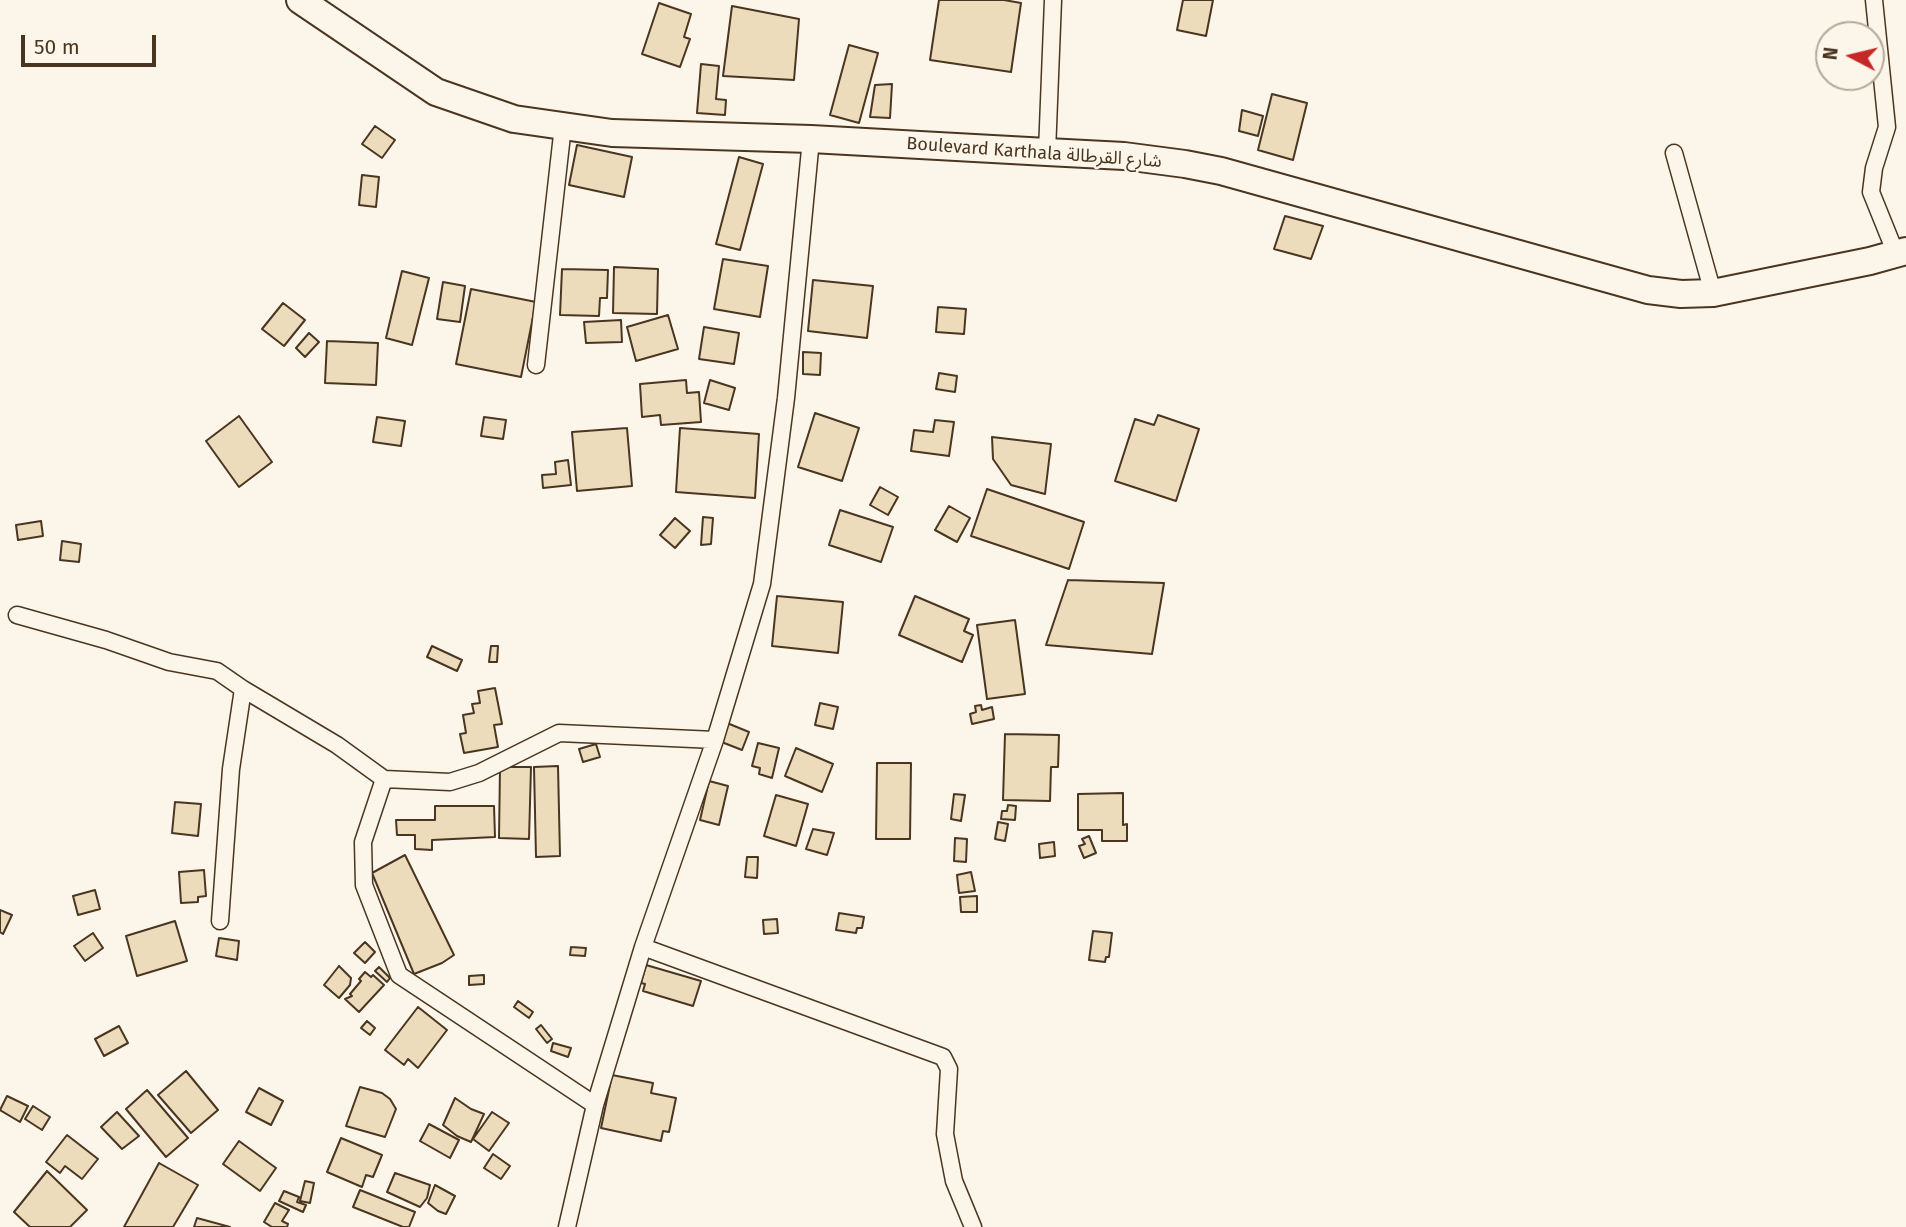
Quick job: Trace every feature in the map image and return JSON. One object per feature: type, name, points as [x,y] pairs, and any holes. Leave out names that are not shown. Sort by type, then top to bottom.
[{"type":"main road","name":"Boulevard Karthala شارع القرطالة","points":[[300,0],[436,92],[514,119],[612,133],[811,139],[1124,156],[1221,171],[1648,290],[1681,294],[1713,293],[1870,261],[1901,252]]},
{"type":"street","points":[[1047,152],[1053,0]]},
{"type":"street","points":[[1874,0],[1887,127],[1874,168],[1871,192],[1901,252]]},
{"type":"street","points":[[536,365],[563,126]]},
{"type":"street","points":[[567,1227],[595,1105],[643,947],[715,740],[762,584],[786,398],[811,139]]},
{"type":"street","points":[[1674,153],[1713,293]]},
{"type":"street","points":[[17,615],[106,640],[169,662],[218,671],[337,745],[384,779],[450,782],[479,773],[559,733],[715,740]]},
{"type":"street","points":[[220,921],[232,769],[243,689]]},
{"type":"street","points":[[384,779],[363,842],[364,885],[399,975],[595,1105]]},
{"type":"street","points":[[643,947],[943,1057],[949,1069],[945,1133],[954,1181],[973,1227]]},
{"type":"building","points":[[939,0],[1004,0],[1021,3],[1011,72],[930,60]]},
{"type":"building","points":[[1183,0],[1213,0],[1206,36],[1177,30]]},
{"type":"building","points":[[659,3],[691,14],[684,37],[690,39],[680,67],[642,54]]},
{"type":"building","points":[[732,6],[799,19],[794,80],[723,76]]},
{"type":"building","points":[[849,45],[878,53],[859,123],[830,115]]},
{"type":"building","points":[[701,64],[719,66],[716,99],[726,100],[725,115],[697,113]]},
{"type":"building","points":[[892,84],[890,118],[870,117],[875,85]]},
{"type":"building","points":[[1272,94],[1307,103],[1293,160],[1258,150]]},
{"type":"building","points":[[1242,110],[1263,116],[1258,136],[1239,131]]},
{"type":"building","points":[[375,126],[395,140],[382,158],[362,144]]},
{"type":"building","points":[[577,145],[632,157],[624,197],[569,185]]},
{"type":"building","points":[[739,157],[763,164],[740,250],[716,244]]},
{"type":"building","points":[[362,175],[379,177],[376,207],[359,205]]},
{"type":"building","points":[[1285,216],[1323,226],[1311,259],[1274,249]]},
{"type":"building","points":[[723,259],[768,266],[760,317],[714,309]]},
{"type":"building","points":[[614,267],[658,269],[657,314],[613,313]]},
{"type":"building","points":[[562,269],[608,270],[607,298],[600,298],[599,316],[560,315]]},
{"type":"building","points":[[402,271],[429,278],[412,345],[386,338]]},
{"type":"building","points":[[813,280],[873,286],[867,338],[808,331]]},
{"type":"building","points":[[443,282],[465,286],[460,322],[437,319]]},
{"type":"building","points":[[471,289],[536,302],[521,377],[456,364]]},
{"type":"building","points":[[283,303],[305,320],[284,346],[262,329]]},
{"type":"building","points":[[938,307],[966,309],[964,334],[936,332]]},
{"type":"building","points":[[668,315],[678,349],[636,361],[627,327]]},
{"type":"building","points":[[621,320],[622,342],[586,343],[584,322]]},
{"type":"building","points":[[704,327],[739,333],[734,364],[699,359]]},
{"type":"building","points":[[309,333],[319,342],[305,357],[296,348]]},
{"type":"building","points":[[327,341],[378,343],[376,385],[325,383]]},
{"type":"building","points":[[803,352],[821,353],[820,375],[803,374]]},
{"type":"building","points":[[939,373],[957,376],[955,392],[936,389]]},
{"type":"building","points":[[686,380],[687,393],[699,392],[701,422],[661,425],[660,415],[642,417],[640,384]]},
{"type":"building","points":[[710,380],[735,388],[729,410],[704,403]]},
{"type":"building","points":[[815,413],[859,428],[842,481],[798,467]]},
{"type":"building","points":[[1158,415],[1199,429],[1176,501],[1115,481],[1135,419],[1154,425]]},
{"type":"building","points":[[239,416],[272,462],[239,487],[206,441]]},
{"type":"building","points":[[377,417],[405,421],[401,446],[373,442]]},
{"type":"building","points":[[484,417],[506,420],[503,439],[481,436]]},
{"type":"building","points":[[935,420],[954,422],[949,456],[911,451],[914,430],[933,432]]},
{"type":"building","points":[[627,428],[632,486],[577,491],[572,432]]},
{"type":"building","points":[[680,428],[759,434],[755,498],[676,492]]},
{"type":"building","points":[[992,437],[1051,444],[1045,494],[1011,485],[993,459]]},
{"type":"building","points":[[568,460],[571,485],[543,488],[542,475],[556,474],[555,462]]},
{"type":"building","points":[[880,487],[898,497],[888,515],[870,505]]},
{"type":"building","points":[[987,489],[1084,522],[1069,569],[971,536]]},
{"type":"building","points":[[949,506],[970,518],[957,542],[935,530]]},
{"type":"building","points":[[840,510],[893,527],[881,562],[829,545]]},
{"type":"building","points":[[703,517],[713,518],[711,544],[701,545]]},
{"type":"building","points":[[675,518],[690,531],[675,548],[660,535]]},
{"type":"building","points":[[41,521],[43,536],[18,540],[16,525]]},
{"type":"building","points":[[62,541],[81,544],[79,562],[60,560]]},
{"type":"building","points":[[1068,580],[1164,583],[1152,654],[1046,645]]},
{"type":"building","points":[[777,596],[843,602],[838,653],[772,646]]},
{"type":"building","points":[[915,596],[969,619],[964,631],[973,635],[962,662],[899,635]]},
{"type":"building","points":[[1015,620],[1025,694],[987,699],[977,625]]},
{"type":"building","points":[[432,646],[462,660],[457,671],[427,657]]},
{"type":"building","points":[[491,646],[498,646],[497,662],[489,662]]},
{"type":"building","points":[[495,688],[502,724],[494,725],[498,747],[464,753],[460,734],[466,733],[463,715],[474,713],[472,704],[480,703],[478,691]]},
{"type":"building","points":[[820,703],[838,707],[833,729],[815,725]]},
{"type":"building","points":[[981,705],[982,710],[992,707],[994,719],[972,724],[970,714],[976,712],[975,706]]},
{"type":"building","points":[[727,723],[749,732],[742,750],[719,741]]},
{"type":"building","points":[[1005,734],[1059,735],[1058,767],[1051,767],[1050,801],[1003,800]]},
{"type":"building","points":[[758,743],[779,748],[772,778],[759,774],[760,768],[752,766]]},
{"type":"building","points":[[596,744],[600,757],[583,762],[579,749]]},
{"type":"building","points":[[796,748],[833,764],[822,792],[785,776]]},
{"type":"building","points":[[877,763],[911,763],[910,839],[876,839]]},
{"type":"building","points":[[558,766],[560,856],[536,857],[534,767]]},
{"type":"building","points":[[500,767],[531,767],[529,839],[499,838]]},
{"type":"building","points":[[709,781],[728,786],[719,825],[700,820]]},
{"type":"building","points":[[1123,793],[1123,825],[1127,824],[1127,841],[1102,841],[1102,830],[1078,830],[1078,794]]},
{"type":"building","points":[[954,794],[965,795],[961,821],[951,819]]},
{"type":"building","points":[[776,795],[808,804],[796,846],[764,836]]},
{"type":"building","points":[[175,802],[201,804],[198,836],[172,833]]},
{"type":"building","points":[[1008,805],[1016,806],[1015,820],[1001,819],[1002,811],[1007,811]]},
{"type":"building","points":[[435,806],[494,806],[495,837],[432,840],[432,850],[415,849],[415,835],[397,835],[396,820],[435,820]]},
{"type":"building","points":[[998,822],[1008,824],[1005,841],[995,839]]},
{"type":"building","points":[[813,829],[834,833],[827,855],[806,849]]},
{"type":"building","points":[[1089,836],[1096,853],[1084,858],[1079,846],[1085,844],[1082,839]]},
{"type":"building","points":[[955,838],[967,839],[966,862],[954,861]]},
{"type":"building","points":[[1054,842],[1055,856],[1040,858],[1039,844]]},
{"type":"building","points":[[405,855],[454,955],[414,974],[372,873]]},
{"type":"building","points":[[747,857],[758,857],[757,878],[745,877]]},
{"type":"building","points":[[204,870],[206,896],[198,897],[198,902],[181,903],[179,872]]},
{"type":"building","points":[[971,872],[975,891],[959,893],[957,875]]},
{"type":"building","points":[[95,890],[100,909],[78,915],[73,896]]},
{"type":"building","points":[[977,896],[977,912],[961,912],[960,897]]},
{"type":"building","points":[[0,910],[12,915],[3,934],[0,932]]},
{"type":"building","points":[[839,913],[864,917],[862,928],[857,928],[856,933],[836,930]]},
{"type":"building","points":[[777,919],[778,933],[764,934],[763,920]]},
{"type":"building","points":[[175,921],[187,961],[137,976],[126,936]]},
{"type":"building","points":[[1093,931],[1112,933],[1109,957],[1106,957],[1105,962],[1089,960]]},
{"type":"building","points":[[93,933],[103,948],[85,961],[74,946]]},
{"type":"building","points":[[219,938],[239,941],[237,960],[216,956]]},
{"type":"building","points":[[365,942],[375,952],[365,963],[354,953]]},
{"type":"building","points":[[571,947],[586,948],[585,956],[570,955]]},
{"type":"building","points":[[646,965],[701,981],[693,1006],[643,991],[645,984],[641,983]]},
{"type":"building","points":[[339,966],[351,978],[350,985],[339,998],[324,985]]},
{"type":"building","points":[[379,967],[390,978],[387,982],[375,971]]},
{"type":"building","points":[[365,972],[384,985],[359,1012],[345,999],[352,996],[350,994]]},
{"type":"building","points":[[484,975],[484,984],[469,985],[469,976]]},
{"type":"building","points":[[518,1001],[533,1012],[529,1018],[514,1007]]},
{"type":"building","points":[[418,1007],[447,1030],[418,1068],[408,1059],[404,1065],[385,1050]]},
{"type":"building","points":[[367,1021],[375,1028],[370,1035],[361,1028]]},
{"type":"building","points":[[541,1025],[552,1039],[547,1043],[536,1029]]},
{"type":"building","points":[[119,1026],[128,1043],[104,1056],[95,1039]]},
{"type":"building","points":[[553,1043],[571,1048],[568,1057],[551,1051]]},
{"type":"building","points":[[186,1071],[218,1110],[191,1133],[158,1095]]},
{"type":"building","points":[[612,1075],[653,1083],[651,1093],[676,1098],[669,1132],[663,1131],[661,1141],[601,1128]]},
{"type":"building","points":[[360,1087],[382,1093],[396,1109],[385,1137],[346,1126]]},
{"type":"building","points":[[259,1088],[283,1101],[271,1125],[246,1112]]},
{"type":"building","points":[[147,1090],[188,1138],[166,1157],[126,1109]]},
{"type":"building","points":[[7,1096],[28,1106],[20,1122],[0,1110]]},
{"type":"building","points":[[455,1098],[484,1114],[471,1142],[457,1136],[443,1125]]},
{"type":"building","points":[[33,1106],[50,1117],[42,1130],[25,1119]]},
{"type":"building","points":[[117,1112],[139,1136],[122,1149],[101,1127]]},
{"type":"building","points":[[492,1112],[509,1123],[489,1151],[473,1139]]},
{"type":"building","points":[[429,1124],[459,1140],[450,1158],[420,1141]]},
{"type":"building","points":[[67,1135],[98,1159],[82,1179],[65,1166],[60,1173],[46,1162]]},
{"type":"building","points":[[341,1138],[382,1155],[373,1177],[366,1175],[362,1187],[327,1172]]},
{"type":"building","points":[[239,1141],[276,1168],[260,1191],[223,1164]]},
{"type":"building","points":[[493,1154],[510,1166],[501,1179],[484,1168]]},
{"type":"building","points":[[159,1163],[198,1185],[173,1227],[124,1227]]},
{"type":"building","points":[[47,1171],[87,1210],[70,1227],[30,1227],[14,1212]]},
{"type":"building","points":[[395,1173],[430,1185],[427,1198],[420,1207],[387,1192]]},
{"type":"building","points":[[305,1181],[314,1183],[310,1203],[300,1201]]},
{"type":"building","points":[[435,1185],[455,1196],[446,1214],[428,1203]]},
{"type":"building","points":[[360,1190],[415,1212],[409,1227],[353,1207]]},
{"type":"building","points":[[284,1191],[299,1197],[297,1202],[306,1205],[303,1212],[279,1201]]},
{"type":"building","points":[[275,1203],[289,1210],[282,1221],[288,1224],[287,1227],[272,1227],[264,1222]]},
{"type":"building","points":[[197,1218],[230,1227],[194,1227]]}]
